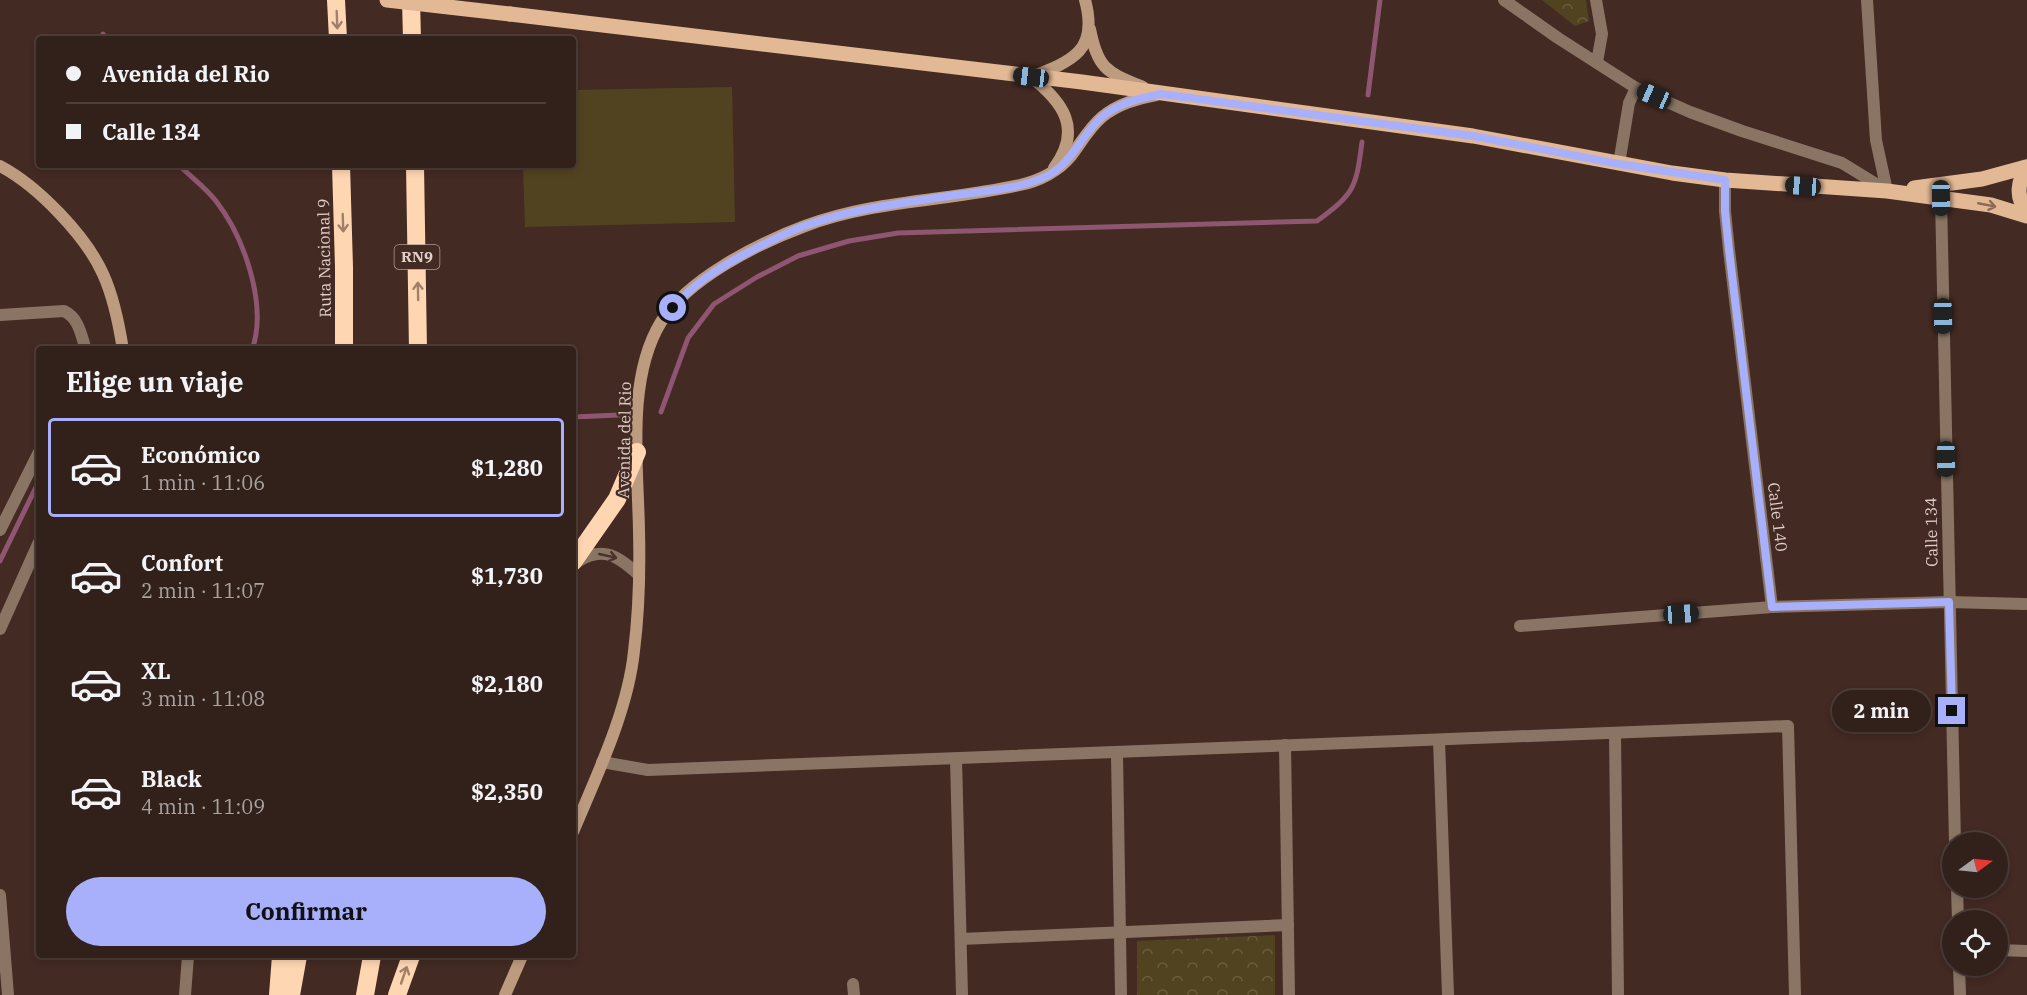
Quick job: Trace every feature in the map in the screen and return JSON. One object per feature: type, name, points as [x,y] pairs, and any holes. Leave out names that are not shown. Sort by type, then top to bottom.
[{"type":"highway","points":[[336,0],[338,36]]},
{"type":"highway","points":[[411,0],[412,36]]},
{"type":"highway","name":"Ruta Nacional 9","points":[[341,168],[344,346]]},
{"type":"highway","name":"RN9","points":[[415,168],[418,346]]},
{"type":"highway","points":[[576,559],[617,499],[637,453]]},
{"type":"highway","points":[[278,995],[281,958]]},
{"type":"highway","points":[[291,995],[298,958]]},
{"type":"highway","points":[[365,995],[372,958]]},
{"type":"highway","points":[[397,995],[410,958]]},
{"type":"main road","points":[[387,0],[1161,94],[1473,136],[1619,164],[1725,180],[1887,191],[1943,191],[2027,216]]},
{"type":"main road","points":[[1943,191],[2027,167]]},
{"type":"main road","points":[[2027,167],[2018,187],[2019,197],[2027,211]]},
{"type":"street","points":[[1085,0],[1094,52],[1104,67],[1117,76],[1161,94]]},
{"type":"street","points":[[1504,0],[1636,88],[1690,112],[1742,131],[1842,163],[1887,191]]},
{"type":"street","points":[[1596,0],[1602,34],[1597,62]]},
{"type":"street","points":[[1867,0],[1876,140],[1887,191]]},
{"type":"street","points":[[1031,77],[1070,61],[1081,50],[1090,29]]},
{"type":"street","points":[[1031,77],[1052,93],[1062,107],[1065,118],[1067,133],[1065,146],[1060,159],[1048,176]]},
{"type":"street","points":[[1619,164],[1629,103],[1636,88]]},
{"type":"street","name":"Avenida del Rio","points":[[576,825],[602,762],[627,691],[634,656],[639,575],[637,453],[639,389],[645,354],[662,321],[684,294],[713,272],[776,237],[835,216],[890,205],[1021,185],[1048,176],[1069,159],[1093,126],[1117,106],[1135,99],[1161,94]]},
{"type":"street","points":[[0,166],[27,184],[52,206],[80,238],[102,272],[113,299],[122,346]]},
{"type":"street","name":"Calle 140","points":[[1725,180],[1729,250],[1772,607]]},
{"type":"street","name":"Calle 134","points":[[1943,191],[1949,602],[1956,832]]},
{"type":"street","points":[[0,315],[64,311],[72,315],[78,325],[85,346]]},
{"type":"street","points":[[0,530],[36,458]]},
{"type":"street","points":[[0,629],[36,549]]},
{"type":"street","points":[[576,561],[588,555],[605,553],[624,561],[639,575]]},
{"type":"street","points":[[1520,626],[1772,607],[1949,602],[2025,604]]},
{"type":"street","points":[[602,762],[648,770],[1117,754],[1788,726],[1795,995]]},
{"type":"street","points":[[1615,733],[1618,995]]},
{"type":"street","points":[[1439,740],[1448,995]]},
{"type":"street","points":[[1285,746],[1289,995]]},
{"type":"street","points":[[1117,754],[1121,995]]},
{"type":"street","points":[[956,759],[962,995]]},
{"type":"street","points":[[0,895],[8,995]]},
{"type":"street","points":[[961,939],[1288,925]]},
{"type":"street","points":[[2008,951],[2027,951]]},
{"type":"street","points":[[185,995],[188,958]]},
{"type":"street","points":[[275,958],[280,976]]},
{"type":"street","points":[[506,995],[521,958]]},
{"type":"street","points":[[1959,976],[1960,995]]},
{"type":"green space","points":[[1542,0],[1586,0],[1589,21],[1575,26]]},
{"type":"green space","points":[[732,87],[735,222],[525,227],[523,168],[576,168],[576,90]]},
{"type":"green space","points":[[1275,935],[1275,995],[1137,995],[1137,941]]},
{"type":"waterway","points":[[1368,95],[1380,0]]},
{"type":"waterway","points":[[661,412],[688,338],[714,304],[757,277],[798,256],[849,241],[898,233],[1317,221],[1339,203],[1352,188],[1358,170],[1362,142]]},
{"type":"waterway","points":[[182,168],[216,201],[236,233],[244,252],[255,293],[257,313],[253,346]]},
{"type":"waterway","points":[[576,417],[619,415]]},
{"type":"waterway","points":[[0,561],[36,487]]},
{"type":"route","points":[[673,308],[684,294],[713,272],[776,237],[806,225],[835,216],[890,205],[1021,185],[1048,176],[1069,159],[1093,126],[1117,106],[1135,99],[1161,94],[1473,136],[1619,164],[1725,180],[1729,250],[1772,607],[1949,602],[1952,711]]}]
